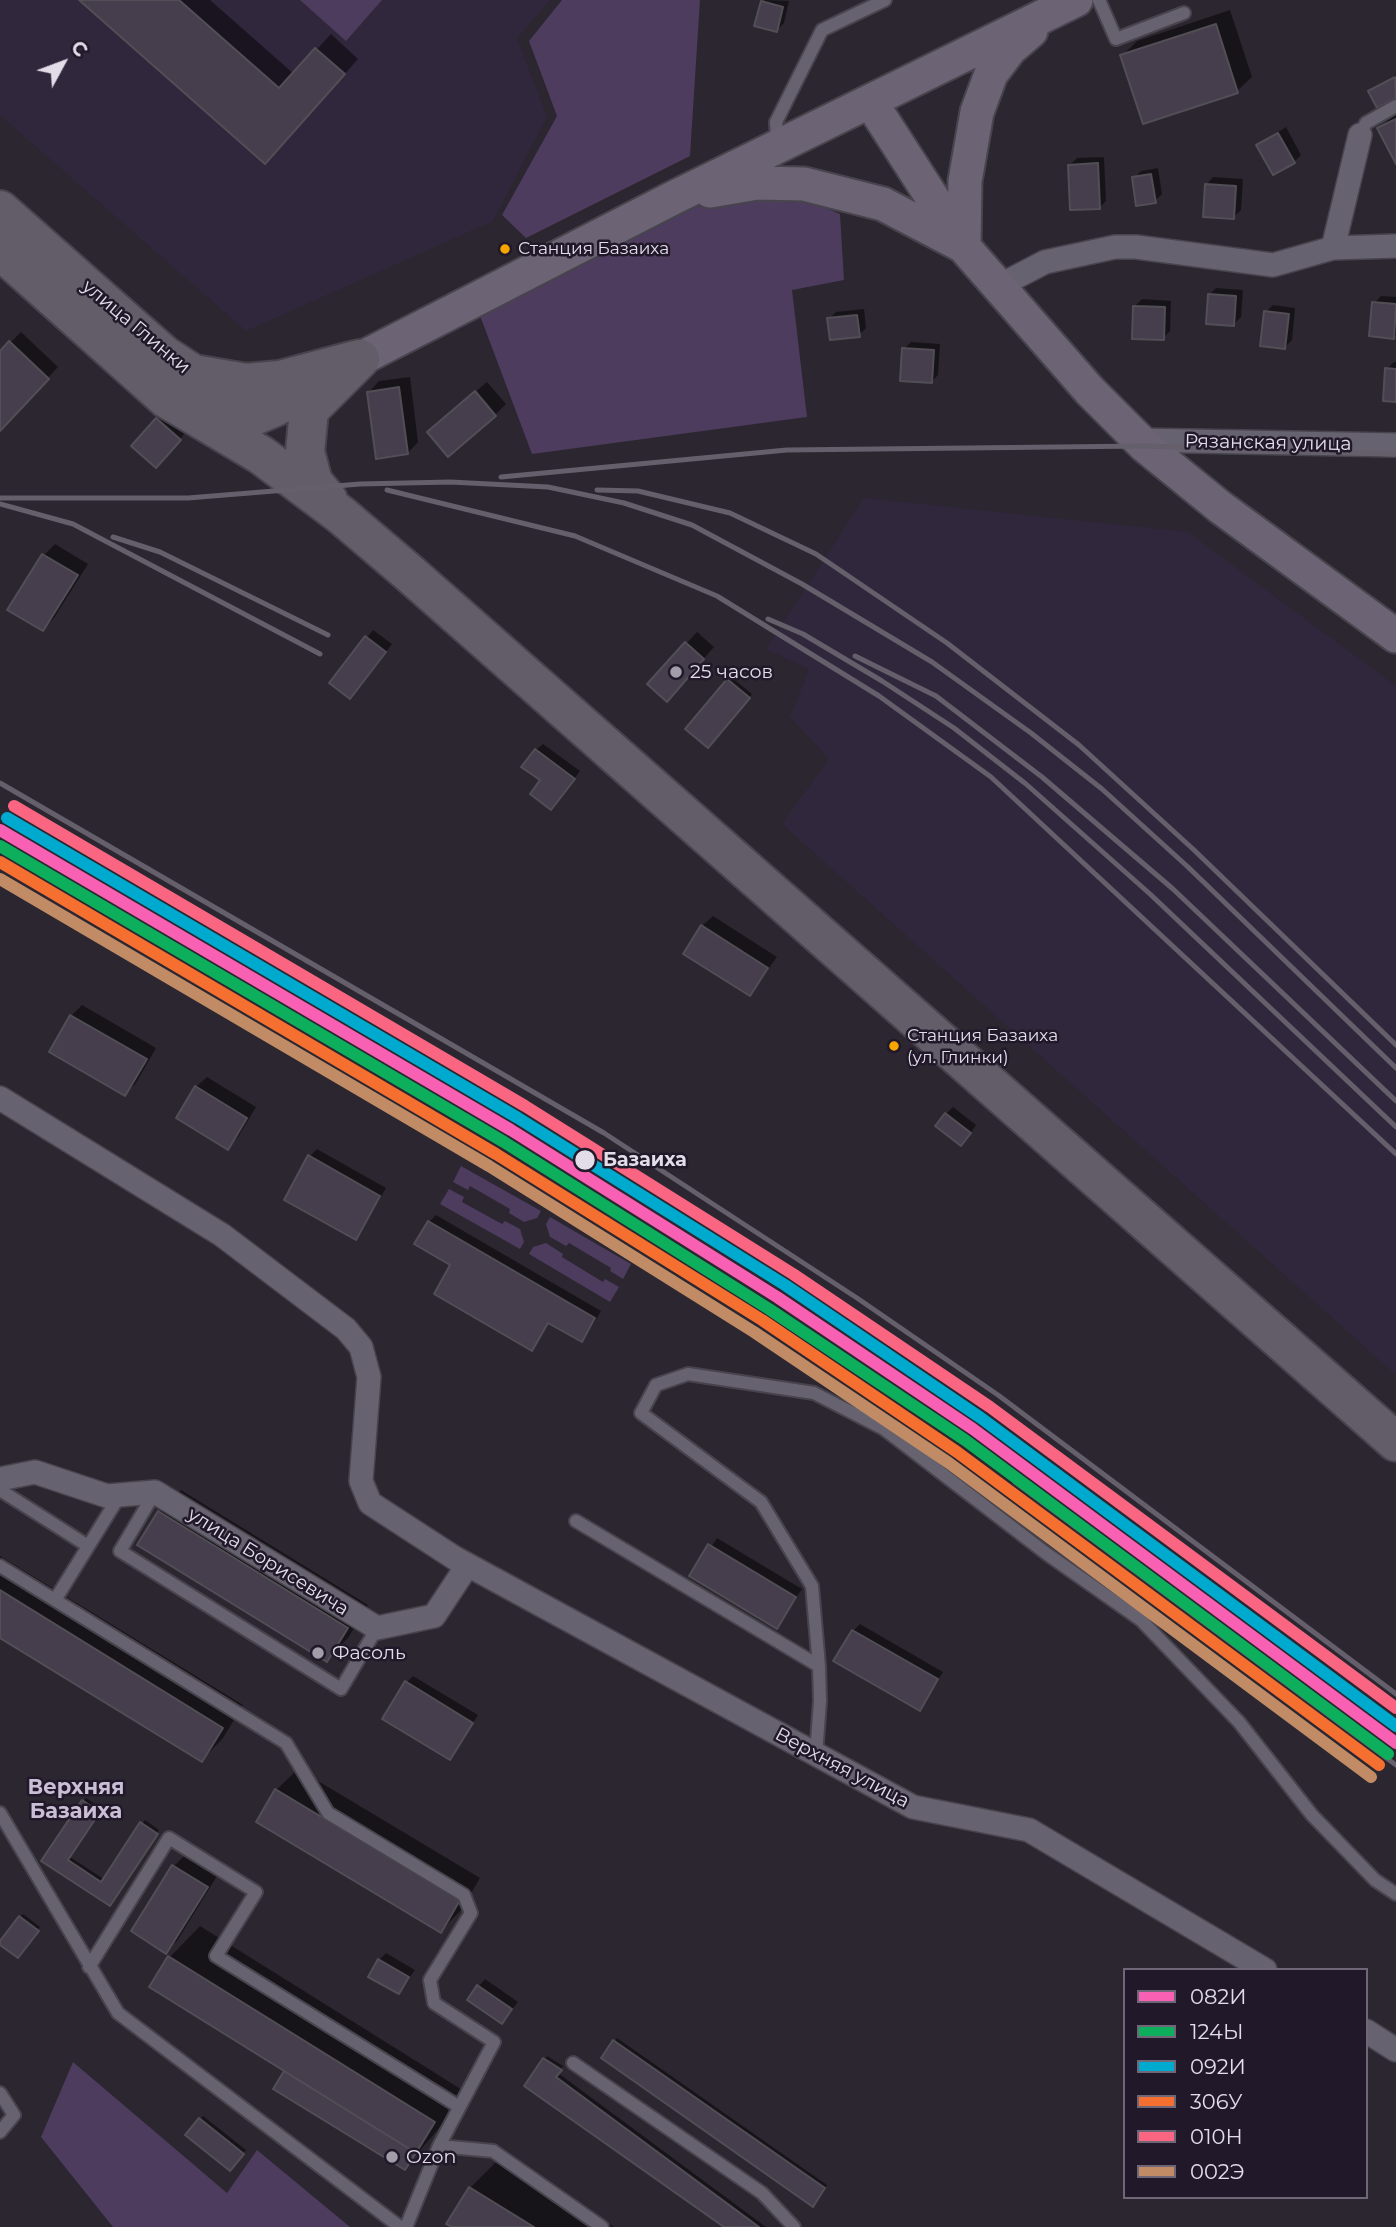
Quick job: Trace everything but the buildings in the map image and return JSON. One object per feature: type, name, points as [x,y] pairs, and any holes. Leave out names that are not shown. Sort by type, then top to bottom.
[{"type":"highway","name":"улица Глинки","points":[[0,210],[164,355],[194,374],[229,427]]},
{"type":"highway","name":"улица Глинки","points":[[0,250],[167,399],[229,427]]},
{"type":"highway","points":[[194,374],[246,383],[280,380],[360,359]]},
{"type":"highway","points":[[360,359],[275,407],[229,427],[261,455],[341,515],[848,956],[1396,1442]]},
{"type":"highway","points":[[341,515],[313,482],[305,452],[309,410],[360,359]]},
{"type":"main road","points":[[360,359],[673,198],[1066,5]]},
{"type":"main road","points":[[964,247],[965,181],[976,112],[991,74],[1010,49],[1066,5]]},
{"type":"main road","points":[[870,101],[964,247],[997,287],[1139,440],[1220,507],[1396,636]]},
{"type":"main road","points":[[673,198],[757,183],[804,184],[883,204],[964,247]]},
{"type":"street","points":[[1333,248],[1360,135]]},
{"type":"street","points":[[997,287],[1045,262],[1115,247],[1136,247],[1273,265],[1333,248],[1396,246]]},
{"type":"street","name":"Рязанская улица","points":[[1139,440],[1396,445]]},
{"type":"street","points":[[0,1098],[222,1235],[346,1329],[361,1347],[369,1377],[361,1481],[370,1503],[467,1566],[434,1616],[377,1628]]},
{"type":"street","points":[[0,1479],[35,1472],[107,1496],[155,1492]]},
{"type":"street","name":"улица Борисевича","points":[[155,1492],[377,1628]]},
{"type":"street","name":"Верхняя улица","points":[[467,1566],[913,1807],[1029,1830],[1262,1968]]},
{"type":"street","points":[[1368,2032],[1396,2050]]},
{"type":"lane","points":[[777,147],[776,122],[822,30],[885,0]]},
{"type":"lane","points":[[1099,0],[1116,39],[1184,13]]},
{"type":"lane","points":[[1360,135],[1366,123],[1396,106]]},
{"type":"lane","points":[[816,1755],[819,1666],[813,1586],[761,1502],[641,1413],[656,1385],[688,1374],[814,1393],[884,1429],[1047,1554],[1141,1620],[1239,1722],[1312,1815],[1375,1880],[1396,1895]]},
{"type":"lane","points":[[0,1490],[88,1546]]},
{"type":"lane","points":[[155,1492],[120,1551],[341,1689],[377,1628]]},
{"type":"lane","points":[[55,1600],[120,1495]]},
{"type":"lane","points":[[576,1521],[819,1666]]},
{"type":"lane","points":[[0,1566],[286,1743],[328,1813],[464,1895],[471,1913],[430,1980],[434,2003],[494,2042],[458,2106],[406,2227]]},
{"type":"lane","points":[[0,1813],[118,2013],[400,2227]]},
{"type":"lane","points":[[89,1967],[169,1838],[256,1892],[216,1956],[458,2106]]},
{"type":"lane","points":[[573,2063],[762,2193],[794,2227]]},
{"type":"lane","points":[[0,2093],[14,2115],[0,2132]]},
{"type":"lane","points":[[439,2146],[494,2151],[603,2227]]},
{"type":"shaded area","points":[[0,0],[550,0],[517,38],[547,117],[493,221],[246,331],[0,115]]},
{"type":"shaded area","points":[[300,0],[382,0],[346,41]]},
{"type":"shaded area","points":[[562,0],[700,0],[690,156],[526,238],[502,215],[557,116],[529,41]]},
{"type":"shaded area","points":[[788,192],[840,214],[844,280],[792,290],[807,417],[532,454],[479,313],[683,205]]},
{"type":"shaded area","points":[[864,498],[1188,532],[1396,686],[1396,1375],[782,824],[829,759],[790,717],[809,669],[766,649]]},
{"type":"shaded area","points":[[461,1166],[541,1211],[537,1218],[524,1222],[509,1213],[510,1209],[470,1186],[468,1190],[453,1182]]},
{"type":"shaded area","points":[[449,1189],[464,1197],[462,1202],[502,1224],[505,1221],[520,1229],[524,1242],[520,1249],[440,1204]]},
{"type":"shaded area","points":[[550,1217],[631,1264],[623,1279],[610,1271],[611,1268],[569,1243],[566,1246],[550,1237],[546,1224]]},
{"type":"shaded area","points":[[546,1243],[563,1254],[562,1257],[603,1282],[605,1279],[619,1287],[610,1302],[529,1254],[533,1247]]},
{"type":"shaded area","points":[[73,2062],[227,2193],[257,2150],[350,2227],[113,2227],[41,2137]]},
{"type":"railway","points":[[501,477],[787,450],[1145,446],[1396,454]]},
{"type":"railway","points":[[0,498],[188,498],[360,484],[450,482],[548,487],[624,503],[692,525],[802,584],[932,662],[1031,733],[1102,789],[1188,867],[1396,1068]]},
{"type":"railway","points":[[387,490],[575,536],[717,596],[879,696],[991,777],[1396,1154]]},
{"type":"railway","points":[[597,490],[638,491],[730,513],[816,554],[947,643],[1079,745],[1194,850],[1396,1045]]},
{"type":"railway","points":[[0,504],[73,524],[320,654]]},
{"type":"railway","points":[[113,537],[160,552],[328,635]]},
{"type":"railway","points":[[768,619],[803,634],[882,681],[954,728],[1026,784],[1150,894],[1396,1127]]},
{"type":"railway","points":[[855,656],[936,696],[1042,777],[1173,889],[1396,1101]]},
{"type":"railway","points":[[0,783],[604,1133],[857,1298],[998,1395],[1396,1694]]},
{"type":"railway","points":[[1015,1482],[1396,1765]]},
{"type":"transit line","name":"010Н","points":[[14,806],[525,1106],[793,1274],[990,1407],[1396,1708]]},
{"type":"transit line","name":"092И","points":[[7,818],[518,1118],[785,1285],[981,1418],[1396,1726]]},
{"type":"transit line","name":"082И","points":[[0,830],[511,1130],[777,1297],[973,1429],[1396,1743]]},
{"type":"transit line","name":"124Ы","points":[[0,846],[504,1142],[769,1309],[965,1440],[1388,1754]]},
{"type":"transit line","name":"306У","points":[[0,862],[496,1154],[762,1320],[957,1452],[1379,1765]]},
{"type":"transit line","name":"002Э","points":[[0,879],[489,1166],[754,1332],[949,1463],[1371,1777]]},
{"type":"place","name":"Станция Базаиха","points":[[505,249]]},
{"type":"place","name":"25 часов","points":[[676,672]]},
{"type":"place","name":"Станция Базаиха (ул. Глинки)","points":[[894,1046]]},
{"type":"place","name":"Базаиха","points":[[585,1160]]},
{"type":"place","name":"Фасоль","points":[[318,1653]]},
{"type":"place","name":"Ozon","points":[[392,2157]]},
{"type":"district","name":"Верхняя Базаиха","points":[[76,1800]]}]
